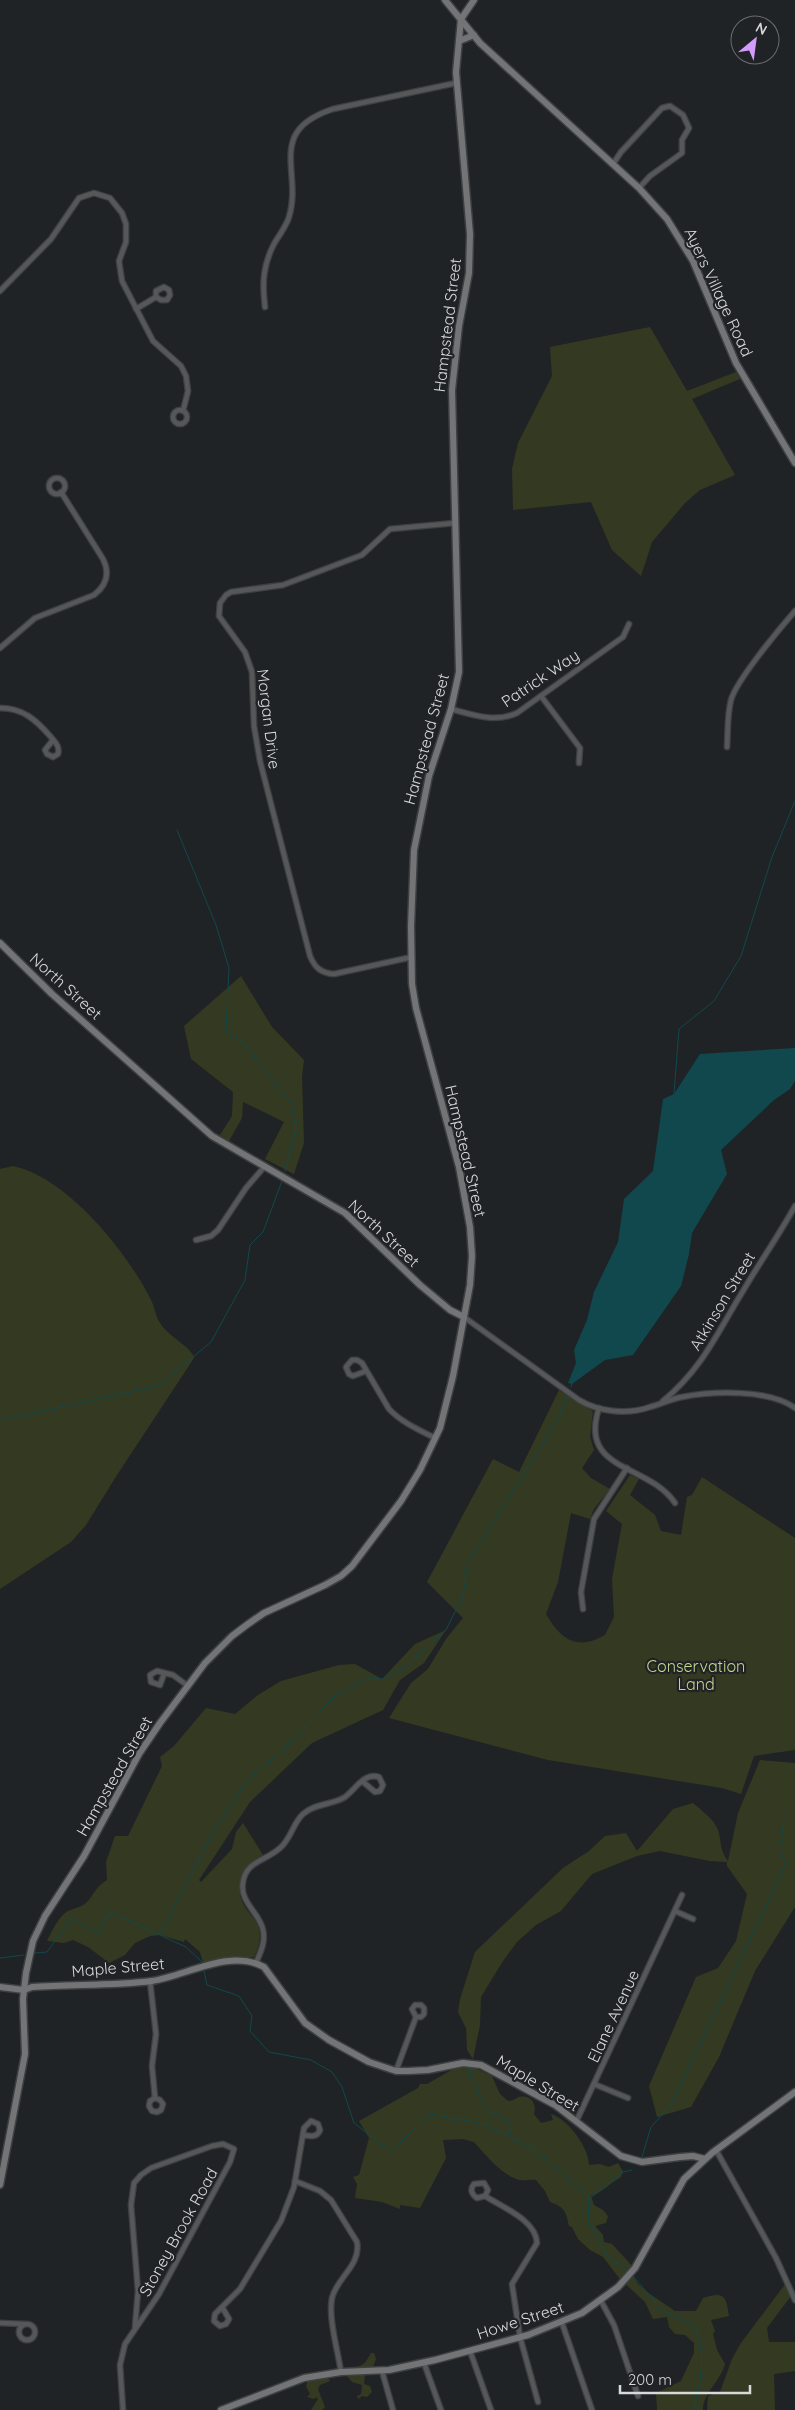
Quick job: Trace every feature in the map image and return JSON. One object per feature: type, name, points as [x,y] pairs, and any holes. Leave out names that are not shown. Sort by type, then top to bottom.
[{"type":"main road","name":"Ayers Village Road","points":[[444,0],[474,35],[508,69],[639,188],[660,210],[682,241],[695,266],[729,349],[795,463]]},
{"type":"main road","points":[[461,19],[474,0]]},
{"type":"main road","name":"Hampstead Street","points":[[0,2185],[2,2162],[25,2054],[24,1990],[33,1941],[42,1921],[84,1856],[139,1754],[205,1663],[243,1627],[264,1614],[325,1585],[341,1576],[352,1566],[401,1501],[420,1470],[445,1411],[470,1280],[470,1227],[459,1167],[416,1008],[412,956],[414,856],[417,831],[429,776],[457,688],[459,665],[452,433],[453,373],[469,273],[470,249],[456,83],[461,19]]},
{"type":"main road","points":[[458,41],[474,35]]},
{"type":"main road","name":"North Street","points":[[0,943],[41,984],[201,1127],[228,1147],[265,1166],[345,1213],[420,1285],[450,1310],[464,1317]]},
{"type":"main road","name":"Maple Street","points":[[0,1986],[24,1990],[39,1986],[150,1981],[214,1964],[243,1961],[256,1963],[264,1968],[304,2022],[316,2032],[364,2060],[396,2071],[428,2070],[462,2063],[480,2065],[555,2105],[607,2148],[631,2160],[654,2162],[693,2156],[704,2159]]},
{"type":"main road","name":"Howe Street","points":[[221,2410],[238,2407],[290,2382],[341,2372],[382,2370],[424,2362],[520,2337],[562,2323],[602,2301],[635,2268],[678,2187],[704,2159],[795,2092]]},
{"type":"street","points":[[265,307],[264,272],[268,257],[289,217],[292,198],[290,153],[293,143],[303,126],[315,116],[333,109],[456,83]]},
{"type":"street","points":[[613,164],[621,152],[662,108],[670,106],[683,115],[688,128],[682,140],[682,153],[645,180],[639,188]]},
{"type":"street","points":[[0,292],[52,239],[79,198],[94,192],[110,198],[124,218],[126,236],[119,262],[119,271],[123,285],[153,341],[177,362],[186,376],[188,391],[182,411]]},
{"type":"street","points":[[136,309],[156,296]]},
{"type":"street","points":[[0,648],[35,618],[94,595],[102,588],[106,579],[106,564],[61,492]]},
{"type":"street","name":"Morgan Drive","points":[[412,956],[334,974],[324,972],[314,966],[260,761],[254,726],[252,672],[247,657],[221,619],[218,609],[222,600],[231,592],[283,585],[362,555],[390,529],[455,523]]},
{"type":"street","points":[[727,747],[731,700],[736,690],[772,639],[795,611]]},
{"type":"street","name":"Patrick Way","points":[[451,709],[485,718],[508,717],[541,696],[623,636],[629,624]]},
{"type":"street","points":[[541,696],[580,748],[579,763]]},
{"type":"street","points":[[0,708],[18,710],[31,716],[53,740]]},
{"type":"street","points":[[196,1240],[205,1238],[218,1230],[246,1188],[265,1166]]},
{"type":"street","name":"Atkinson Street","points":[[662,1402],[677,1389],[709,1351],[795,1206]]},
{"type":"street","name":"North Street","points":[[464,1317],[579,1400],[599,1408],[633,1411],[649,1408],[662,1402],[712,1393],[779,1399],[795,1408]]},
{"type":"street","points":[[366,1371],[353,1376],[346,1367],[350,1361],[356,1360],[360,1362],[366,1371],[392,1412],[404,1422],[435,1438]]},
{"type":"street","points":[[599,1408],[594,1428],[597,1445],[605,1454],[667,1491],[676,1503]]},
{"type":"street","points":[[583,1609],[581,1592],[594,1519],[627,1468]]},
{"type":"street","points":[[164,1674],[173,1675],[188,1686]]},
{"type":"street","points":[[256,1963],[262,1946],[264,1930],[244,1894],[243,1882],[247,1871],[254,1862],[282,1847],[304,1813],[315,1807],[344,1798],[362,1781],[376,1776],[382,1779],[384,1785],[381,1790],[375,1792],[362,1781]]},
{"type":"street","name":"Elane Avenue","points":[[576,2122],[672,1920],[682,1895]]},
{"type":"street","points":[[675,1911],[693,1919]]},
{"type":"street","points":[[150,1981],[156,2034],[152,2066],[155,2098]]},
{"type":"street","points":[[396,2071],[416,2017]]},
{"type":"street","points":[[594,2084],[628,2098]]},
{"type":"street","points":[[222,2307],[240,2289],[278,2226],[296,2181],[303,2135]]},
{"type":"street","name":"Stoney Brook Road","points":[[122,2410],[120,2360],[125,2344],[159,2294],[230,2162],[234,2149],[223,2144],[212,2146],[151,2168],[134,2184],[131,2205],[138,2291],[135,2327]]},
{"type":"street","points":[[716,2150],[776,2258],[795,2300]]},
{"type":"street","points":[[296,2181],[326,2195],[357,2242],[357,2254],[352,2268],[336,2290],[332,2302],[341,2372]]},
{"type":"street","points":[[485,2196],[528,2224],[537,2236],[538,2243],[512,2284],[520,2337],[538,2402]]},
{"type":"street","points":[[602,2301],[614,2325],[638,2396]]},
{"type":"street","points":[[0,2323],[24,2324]]},
{"type":"street","points":[[562,2323],[592,2410]]},
{"type":"street","points":[[470,2350],[491,2410]]},
{"type":"street","points":[[424,2362],[441,2410]]},
{"type":"street","points":[[382,2370],[393,2410]]},
{"type":"green space","points":[[650,327],[687,391],[736,372],[740,379],[692,399],[735,475],[700,490],[685,503],[652,542],[641,576],[612,550],[591,502],[513,510],[512,469],[518,443],[552,376],[550,347]]},
{"type":"green space","points":[[241,976],[272,1027],[304,1060],[302,1077],[304,1143],[294,1174],[265,1159],[284,1122],[243,1102],[242,1118],[229,1141],[220,1135],[232,1116],[233,1092],[191,1059],[184,1026]]},
{"type":"green space","points":[[13,1166],[34,1173],[54,1185],[75,1201],[94,1220],[128,1262],[142,1283],[164,1328],[192,1353],[194,1358],[86,1525],[71,1542],[0,1589],[0,1169]]},
{"type":"green space","name":"Conservation Land","points":[[559,1390],[593,1411],[590,1437],[594,1450],[582,1468],[591,1478],[610,1489],[594,1509],[590,1519],[571,1513],[558,1582],[546,1614],[564,1636],[578,1642],[595,1640],[605,1635],[614,1617],[612,1579],[622,1524],[606,1511],[630,1475],[639,1479],[630,1495],[655,1515],[661,1531],[681,1535],[687,1497],[692,1495],[702,1477],[795,1538],[795,1750],[754,1756],[741,1794],[722,1788],[548,1760],[389,1718],[411,1683],[428,1669],[446,1639],[463,1618],[427,1582],[493,1459],[519,1472]]},
{"type":"green space","points":[[446,1630],[424,1663],[400,1680],[383,1710],[312,1743],[250,1802],[199,1880],[201,1882],[232,1849],[236,1832],[243,1823],[263,1855],[250,1864],[240,1884],[241,1899],[258,1926],[260,1934],[254,1957],[228,1958],[203,1963],[200,1952],[185,1939],[184,1942],[160,1935],[150,1936],[135,1943],[125,1955],[109,1963],[88,1947],[73,1940],[64,1943],[47,1941],[61,1917],[68,1911],[86,1903],[103,1882],[107,1880],[106,1862],[115,1836],[128,1836],[162,1766],[160,1757],[174,1746],[206,1708],[235,1714],[258,1695],[281,1681],[339,1665],[355,1664],[382,1679],[415,1644]]},
{"type":"green space","points":[[760,1760],[795,1763],[795,1907],[755,1971],[719,2057],[691,2107],[657,2117],[649,2086],[696,1977],[718,1968],[736,1941],[747,1894],[727,1866],[727,1862],[710,1861],[660,1851],[637,1856],[592,1874],[561,1911],[536,1925],[517,1942],[503,1961],[481,1997],[480,2025],[473,2059],[467,2050],[466,2028],[458,2012],[460,1999],[475,1952],[563,1868],[589,1851],[605,1836],[626,1833],[637,1851],[673,1809],[693,1803],[707,1815],[714,1822],[718,1830],[722,1849],[728,1861],[738,1813]]},
{"type":"green space","points":[[455,2068],[475,2068],[492,2076],[500,2094],[508,2101],[519,2097],[527,2097],[534,2104],[534,2114],[541,2123],[553,2120],[551,2114],[558,2117],[576,2135],[585,2151],[589,2165],[600,2164],[609,2167],[618,2163],[623,2171],[621,2177],[591,2196],[594,2205],[603,2210],[608,2216],[606,2223],[595,2226],[603,2235],[604,2242],[612,2244],[632,2266],[633,2276],[638,2284],[647,2292],[675,2311],[696,2311],[703,2298],[716,2295],[724,2297],[729,2316],[711,2320],[715,2331],[713,2334],[717,2350],[725,2364],[720,2376],[705,2399],[703,2410],[657,2410],[656,2393],[681,2381],[694,2353],[694,2343],[685,2335],[675,2334],[669,2327],[667,2317],[653,2319],[645,2302],[619,2278],[603,2257],[590,2250],[578,2239],[572,2227],[569,2226],[564,2211],[559,2206],[550,2202],[545,2191],[536,2180],[513,2178],[495,2164],[474,2142],[463,2139],[443,2140],[446,2158],[420,2208],[400,2205],[400,2209],[382,2202],[355,2198],[357,2184],[353,2177],[359,2175],[369,2138],[359,2121],[418,2088],[420,2084],[427,2084]]},
{"type":"green space","points":[[786,2283],[791,2296],[767,2328],[769,2342],[795,2342],[795,2371],[774,2374],[775,2410],[707,2410],[708,2396],[720,2392],[732,2359],[741,2343]]},
{"type":"green space","points":[[371,2353],[374,2353],[376,2359],[373,2367],[365,2374],[364,2384],[370,2386],[372,2392],[367,2397],[362,2396],[358,2399],[357,2396],[361,2394],[362,2385],[352,2382],[347,2376],[354,2367],[365,2363]]},
{"type":"green space","points":[[317,2377],[319,2380],[327,2377],[330,2381],[320,2385],[318,2389],[325,2407],[322,2410],[311,2410],[318,2399],[316,2397],[314,2399],[307,2397],[310,2394],[306,2386],[308,2380]]},
{"type":"water","points":[[795,1048],[795,1081],[790,1089],[774,1100],[721,1150],[727,1174],[692,1233],[681,1286],[633,1355],[605,1360],[572,1384],[568,1383],[576,1363],[574,1350],[587,1320],[594,1292],[618,1242],[624,1199],[653,1171],[663,1099],[674,1094],[700,1054]]},
{"type":"waterway","points":[[674,1094],[679,1029],[714,1001],[741,956],[772,857],[795,801]]},
{"type":"waterway","points":[[177,830],[216,925],[229,968],[226,1032],[244,1043],[291,1103],[296,1128],[285,1171]]},
{"type":"waterway","points":[[0,1420],[158,1386],[211,1342],[245,1280],[250,1245],[263,1232],[282,1181]]},
{"type":"waterway","points":[[571,1387],[572,1383]]},
{"type":"waterway","points":[[160,1935],[213,1832],[246,1782],[285,1748],[335,1696],[366,1679],[382,1679],[401,1670],[446,1630],[463,1595],[468,1562],[560,1415],[567,1397]]},
{"type":"waterway","points":[[642,2157],[651,2127],[669,2107],[676,2094],[786,1864],[779,1849],[784,1822]]},
{"type":"waterway","points":[[35,1953],[47,1952],[72,1918],[98,1933],[110,1912],[186,1947],[203,1963]]},
{"type":"waterway","points":[[0,1958],[24,1955]]},
{"type":"waterway","points":[[204,1971],[207,1985],[239,1996],[252,2016],[250,2031],[269,2052],[311,2060],[332,2072],[342,2087],[354,2123],[391,2151],[431,2114],[484,2124],[532,2148],[588,2195],[589,2222],[607,2255],[626,2270]]},
{"type":"waterway","points":[[471,2068],[470,2076],[475,2080],[479,2095],[490,2114],[497,2114],[512,2127],[509,2136]]},
{"type":"waterway","points":[[588,2200],[623,2172],[632,2170]]},
{"type":"waterway","points":[[633,2276],[663,2311],[695,2326],[699,2336],[702,2358],[694,2410]]}]
